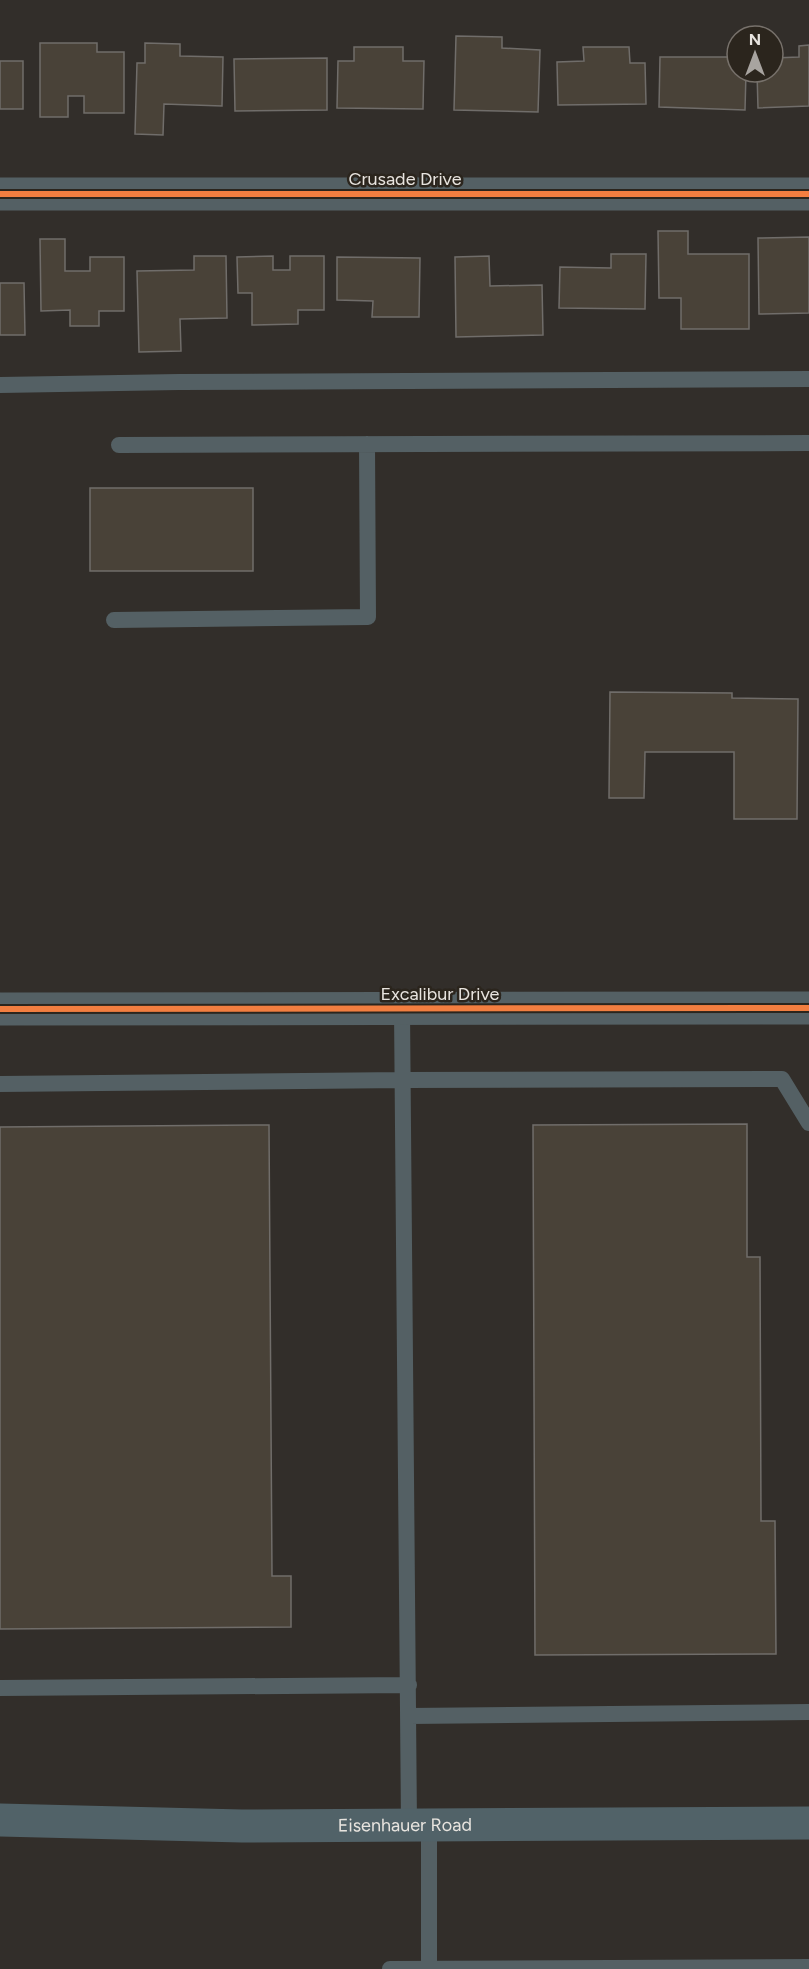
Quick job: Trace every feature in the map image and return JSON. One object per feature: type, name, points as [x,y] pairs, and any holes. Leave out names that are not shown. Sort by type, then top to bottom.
[{"type":"main road","name":"Eisenhauer Road","points":[[0,1820],[219,1826],[809,1822]]},
{"type":"street","name":"Crusade Drive","points":[[0,194],[809,194]]},
{"type":"street","name":"Excalibur Drive","points":[[0,1009],[809,1008]]},
{"type":"lane","points":[[0,385],[809,379]]},
{"type":"lane","points":[[119,445],[809,443]]},
{"type":"lane","points":[[114,620],[368,617],[367,444]]},
{"type":"lane","points":[[402,1010],[409,1716],[429,1969]]},
{"type":"lane","points":[[0,1084],[782,1079],[809,1123]]},
{"type":"lane","points":[[0,1688],[409,1685]]},
{"type":"lane","points":[[409,1716],[786,1713],[809,1710]]},
{"type":"lane","points":[[390,1969],[809,1967]]},
{"type":"building","points":[[456,36],[502,37],[502,48],[540,50],[538,112],[454,110]]},
{"type":"building","points":[[40,43],[97,43],[97,52],[124,52],[124,113],[84,113],[84,96],[68,96],[68,117],[40,117]]},
{"type":"building","points":[[145,43],[180,44],[180,56],[223,57],[222,106],[164,104],[163,135],[135,134],[137,63],[145,63]]},
{"type":"building","points":[[809,45],[809,106],[758,108],[757,84],[785,84],[785,58],[799,57],[799,46]]},
{"type":"building","points":[[354,47],[403,47],[403,61],[424,61],[423,109],[337,108],[338,61],[354,61]]},
{"type":"building","points":[[583,47],[629,47],[630,63],[645,63],[646,104],[558,105],[557,62],[584,61]]},
{"type":"building","points":[[660,57],[725,57],[725,84],[746,84],[745,110],[659,107]]},
{"type":"building","points":[[327,58],[327,110],[235,111],[234,59]]},
{"type":"building","points":[[0,61],[23,61],[23,109],[0,109]]},
{"type":"building","points":[[658,231],[688,231],[688,254],[749,254],[749,329],[681,329],[681,298],[659,298]]},
{"type":"building","points":[[809,237],[809,313],[759,314],[758,238]]},
{"type":"building","points":[[40,239],[65,239],[65,271],[90,271],[90,257],[124,257],[124,311],[99,311],[99,326],[70,326],[70,310],[41,311]]},
{"type":"building","points":[[611,254],[646,254],[645,309],[559,308],[560,267],[611,268]]},
{"type":"building","points":[[194,256],[226,256],[227,318],[180,319],[181,351],[139,352],[137,271],[194,270]]},
{"type":"building","points":[[273,256],[273,270],[290,270],[290,256],[324,256],[324,310],[298,310],[298,324],[252,325],[252,293],[238,293],[237,257]]},
{"type":"building","points":[[489,256],[490,286],[542,285],[543,335],[456,337],[455,257]]},
{"type":"building","points":[[337,257],[420,258],[419,317],[372,317],[373,301],[337,300]]},
{"type":"building","points":[[0,283],[24,283],[25,335],[0,335]]},
{"type":"building","points":[[90,488],[253,488],[253,571],[90,571]]},
{"type":"building","points":[[610,692],[732,693],[732,698],[798,699],[797,819],[734,819],[734,752],[645,752],[644,798],[609,798]]},
{"type":"building","points":[[747,1124],[747,1257],[760,1257],[761,1521],[775,1521],[776,1654],[535,1655],[533,1125]]},
{"type":"building","points":[[269,1125],[272,1576],[291,1576],[291,1627],[0,1629],[0,1127]]},
{"type":"cycle path","points":[[0,194],[809,194]]},
{"type":"cycle path","points":[[0,1009],[809,1008]]}]
